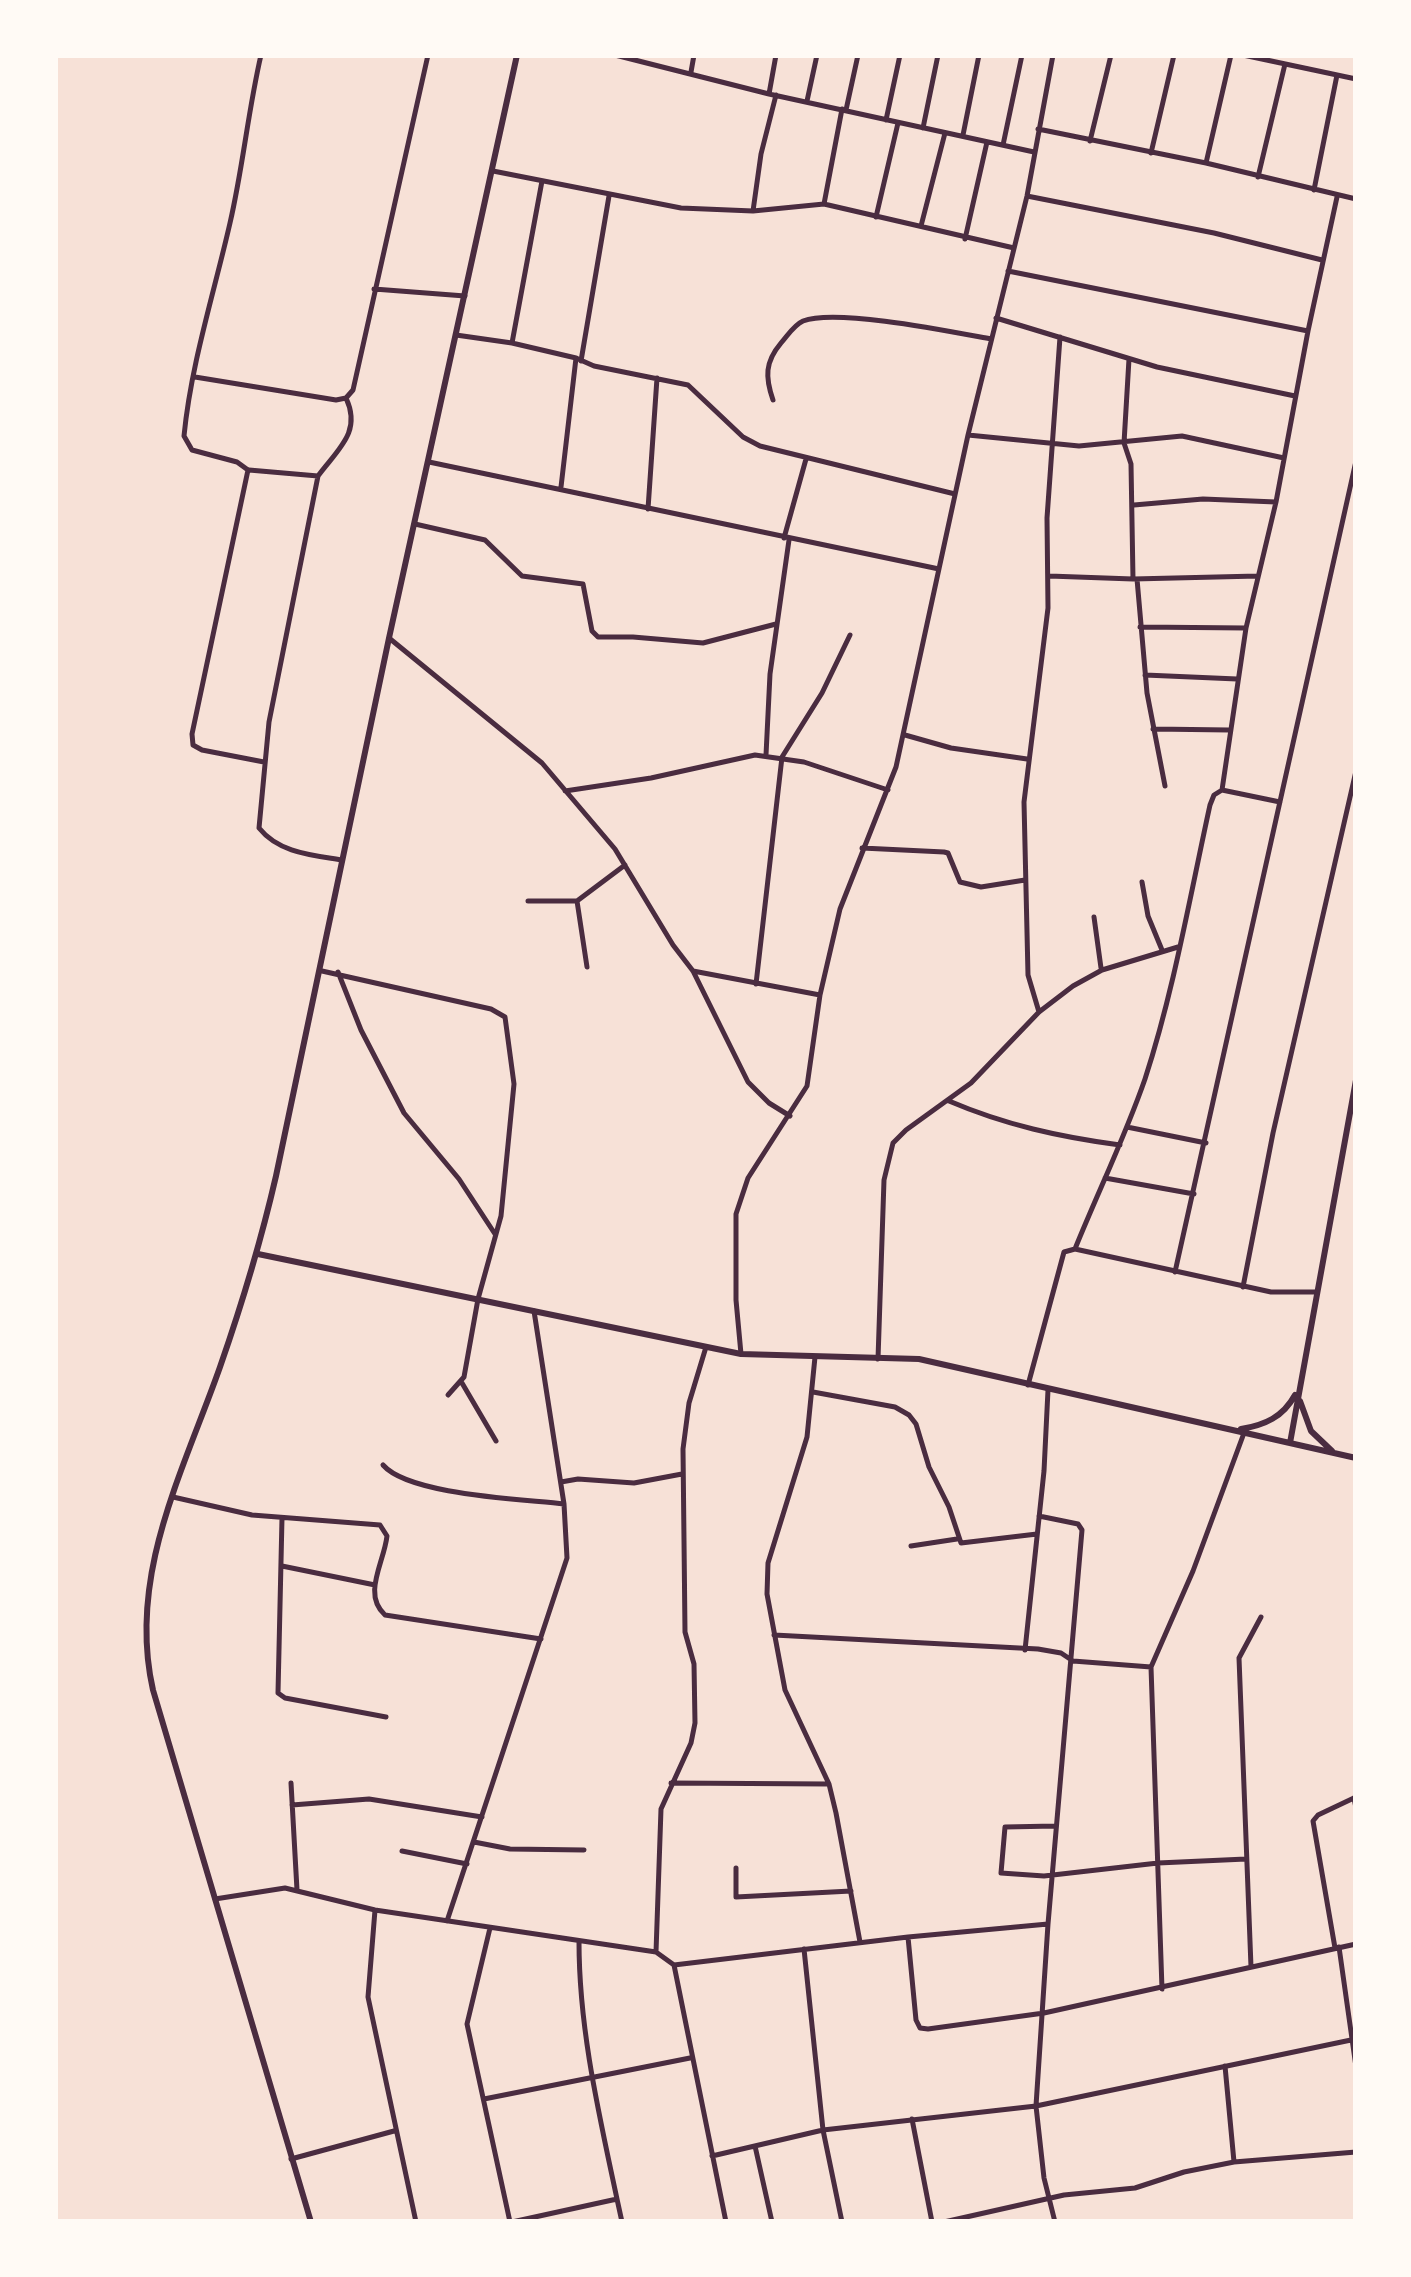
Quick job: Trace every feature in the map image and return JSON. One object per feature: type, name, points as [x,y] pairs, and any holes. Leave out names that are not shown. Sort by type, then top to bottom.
[{"type":"main road","points":[[311,2222],[153,1690],[146,1651],[147,1588],[173,1496],[258,1254],[517,55]]},
{"type":"main road","points":[[1290,1443],[1356,1080]]},
{"type":"main road","points":[[1350,1109],[1356,1099]]},
{"type":"main road","points":[[258,1254],[741,1354],[919,1360],[1356,1458]]},
{"type":"main road","points":[[1223,1427],[1262,1425],[1292,1402],[1300,1384]]},
{"type":"main road","points":[[1300,1384],[1303,1416],[1310,1431],[1334,1453]]},
{"type":"street","points":[[261,55],[249,107],[242,170],[186,423],[187,444],[192,450],[236,462],[248,470],[318,476]]},
{"type":"street","points":[[195,377],[336,400],[346,398],[353,390],[428,55]]},
{"type":"street","points":[[615,55],[1034,152]]},
{"type":"street","points":[[655,63],[656,55]]},
{"type":"street","points":[[691,73],[694,55]]},
{"type":"street","points":[[753,211],[776,55]]},
{"type":"street","points":[[808,100],[818,55]]},
{"type":"street","points":[[824,204],[858,55]]},
{"type":"street","points":[[886,120],[900,55]]},
{"type":"street","points":[[924,128],[938,55]]},
{"type":"street","points":[[963,137],[979,55]]},
{"type":"street","points":[[1003,145],[1022,55]]},
{"type":"street","points":[[741,1354],[736,1300],[736,1214],[748,1178],[790,1116],[811,1072],[820,995],[840,909],[888,790],[905,735],[968,435],[1027,196],[1053,55]]},
{"type":"street","points":[[1090,141],[1111,55]]},
{"type":"street","points":[[1151,153],[1174,55]]},
{"type":"street","points":[[1206,163],[1231,55]]},
{"type":"street","points":[[1243,55],[1356,79]]},
{"type":"street","points":[[1258,177],[1285,64]]},
{"type":"street","points":[[1314,190],[1337,75]]},
{"type":"street","points":[[876,217],[898,123]]},
{"type":"street","points":[[1038,129],[1356,199]]},
{"type":"street","points":[[921,228],[945,132]]},
{"type":"street","points":[[965,239],[986,142]]},
{"type":"street","points":[[493,171],[682,208],[753,211],[824,204],[1014,248]]},
{"type":"street","points":[[512,342],[542,181]]},
{"type":"street","points":[[560,487],[578,359],[610,195]]},
{"type":"street","points":[[1027,196],[1250,241],[1322,260]]},
{"type":"street","points":[[1222,790],[1246,628],[1276,502],[1337,197]]},
{"type":"street","points":[[1008,271],[1308,331]]},
{"type":"street","points":[[374,289],[465,296]]},
{"type":"street","points":[[996,318],[1129,358],[1296,396]]},
{"type":"street","points":[[773,400],[766,371],[768,360],[796,326],[806,320],[878,321],[991,339]]},
{"type":"street","points":[[456,335],[512,342],[695,390],[750,442],[955,494]]},
{"type":"street","points":[[1039,1012],[1028,976],[1024,802],[1048,608],[1047,518],[1060,337]]},
{"type":"street","points":[[1129,358],[1124,443],[1131,464],[1135,579],[1153,729],[1166,786]]},
{"type":"street","points":[[648,508],[657,378]]},
{"type":"street","points":[[345,860],[300,854],[280,846],[259,828],[264,762],[318,476],[352,430],[354,414],[346,398]]},
{"type":"street","points":[[968,435],[1052,445],[1182,436],[1284,458]]},
{"type":"street","points":[[766,755],[786,539],[806,459]]},
{"type":"street","points":[[1176,1272],[1356,461]]},
{"type":"street","points":[[429,462],[939,569]]},
{"type":"street","points":[[248,470],[192,734],[193,745],[202,750],[264,762]]},
{"type":"street","points":[[1134,506],[1203,499],[1276,502]]},
{"type":"street","points":[[416,524],[490,543],[522,576],[583,584],[592,631],[598,637],[703,643],[776,624]]},
{"type":"street","points":[[1049,576],[1258,576]]},
{"type":"street","points":[[1140,626],[1246,628]]},
{"type":"street","points":[[756,984],[782,757],[822,693],[850,635]]},
{"type":"street","points":[[389,638],[526,749],[625,864],[673,945],[694,971],[748,1082],[769,1103],[790,1116]]},
{"type":"street","points":[[1145,674],[1238,680]]},
{"type":"street","points":[[1153,729],[1228,730]]},
{"type":"street","points":[[905,735],[951,748],[1027,759]]},
{"type":"street","points":[[564,792],[766,755],[888,790]]},
{"type":"street","points":[[1243,1287],[1272,1133],[1356,771]]},
{"type":"street","points":[[1075,1248],[1127,1127],[1159,1031],[1214,795],[1222,790],[1280,802]]},
{"type":"street","points":[[862,848],[944,852],[960,882],[974,887],[1026,880]]},
{"type":"street","points":[[528,901],[578,900],[625,864]]},
{"type":"street","points":[[1142,882],[1148,916],[1162,952]]},
{"type":"street","points":[[578,900],[587,968]]},
{"type":"street","points":[[1094,917],[1102,970]]},
{"type":"street","points":[[878,1359],[887,1159],[893,1143],[971,1083],[1039,1012],[1102,970],[1178,948]]},
{"type":"street","points":[[322,970],[491,1009],[505,1017],[514,1084],[496,1236],[461,1382],[448,1396]]},
{"type":"street","points":[[694,971],[820,995]]},
{"type":"street","points":[[338,972],[361,1030],[404,1113],[459,1179],[496,1236]]},
{"type":"street","points":[[948,1101],[1006,1123],[1120,1144]]},
{"type":"street","points":[[1127,1127],[1206,1143]]},
{"type":"street","points":[[1105,1178],[1194,1194]]},
{"type":"street","points":[[1028,1385],[1064,1252],[1075,1248],[1243,1287],[1271,1292],[1317,1292]]},
{"type":"street","points":[[447,1921],[567,1558],[564,1504],[534,1310]]},
{"type":"street","points":[[656,1952],[664,1796],[690,1744],[695,1724],[694,1664],[686,1632],[684,1427],[706,1346]]},
{"type":"street","points":[[815,1358],[804,1455],[766,1573],[785,1690],[829,1784],[860,1942]]},
{"type":"street","points":[[461,1382],[496,1441]]},
{"type":"street","points":[[1026,1650],[1048,1390]]},
{"type":"street","points":[[813,1392],[895,1407],[909,1415],[954,1519],[957,1539]]},
{"type":"street","points":[[1162,1989],[1151,1667],[1194,1572],[1244,1433]]},
{"type":"street","points":[[383,1465],[390,1473],[417,1486],[564,1504]]},
{"type":"street","points":[[561,1482],[578,1479],[634,1483],[683,1474]]},
{"type":"street","points":[[173,1496],[227,1512],[380,1526],[388,1536],[374,1600],[385,1615],[541,1639]]},
{"type":"street","points":[[1039,1516],[1078,1524],[1082,1530],[1036,2106],[1055,2222]]},
{"type":"street","points":[[282,1518],[280,1696],[386,1717]]},
{"type":"street","points":[[911,1546],[1037,1534]]},
{"type":"street","points":[[282,1566],[376,1585]]},
{"type":"street","points":[[1252,1967],[1239,1658],[1261,1616]]},
{"type":"street","points":[[774,1635],[1026,1650],[1061,1653],[1072,1661],[1151,1667]]},
{"type":"street","points":[[291,1783],[297,1890]]},
{"type":"street","points":[[671,1783],[829,1784]]},
{"type":"street","points":[[1356,1808],[1355,1797],[1318,1814],[1313,1821],[1356,2067]]},
{"type":"street","points":[[292,1805],[369,1800],[482,1818]]},
{"type":"street","points":[[1056,1826],[1005,1827],[1001,1873],[1052,1875],[1158,1862],[1246,1859]]},
{"type":"street","points":[[474,1842],[510,1849],[584,1850]]},
{"type":"street","points":[[402,1852],[467,1864]]},
{"type":"street","points":[[736,1868],[736,1897],[851,1891]]},
{"type":"street","points":[[215,1898],[271,1889],[297,1890],[375,1910],[656,1952],[674,1965],[908,1936],[1048,1924]]},
{"type":"street","points":[[375,1910],[368,1997],[416,2222]]},
{"type":"street","points":[[490,1928],[468,2024],[511,2222],[617,2199]]},
{"type":"street","points":[[908,1936],[920,2028],[1044,2013],[1356,1944]]},
{"type":"street","points":[[579,1942],[581,1996],[592,2078],[622,2222]]},
{"type":"street","points":[[804,1950],[824,2130],[842,2222]]},
{"type":"street","points":[[674,1965],[726,2222]]},
{"type":"street","points":[[712,2156],[824,2130],[1036,2106],[1351,2040]]},
{"type":"street","points":[[484,2099],[690,2058]]},
{"type":"street","points":[[1225,2066],[1234,2162]]},
{"type":"street","points":[[912,2118],[932,2222]]},
{"type":"street","points":[[290,2159],[394,2131]]},
{"type":"street","points":[[754,2146],[772,2222]]},
{"type":"street","points":[[944,2222],[1064,2194],[1135,2188],[1184,2172],[1234,2162],[1356,2152]]}]
